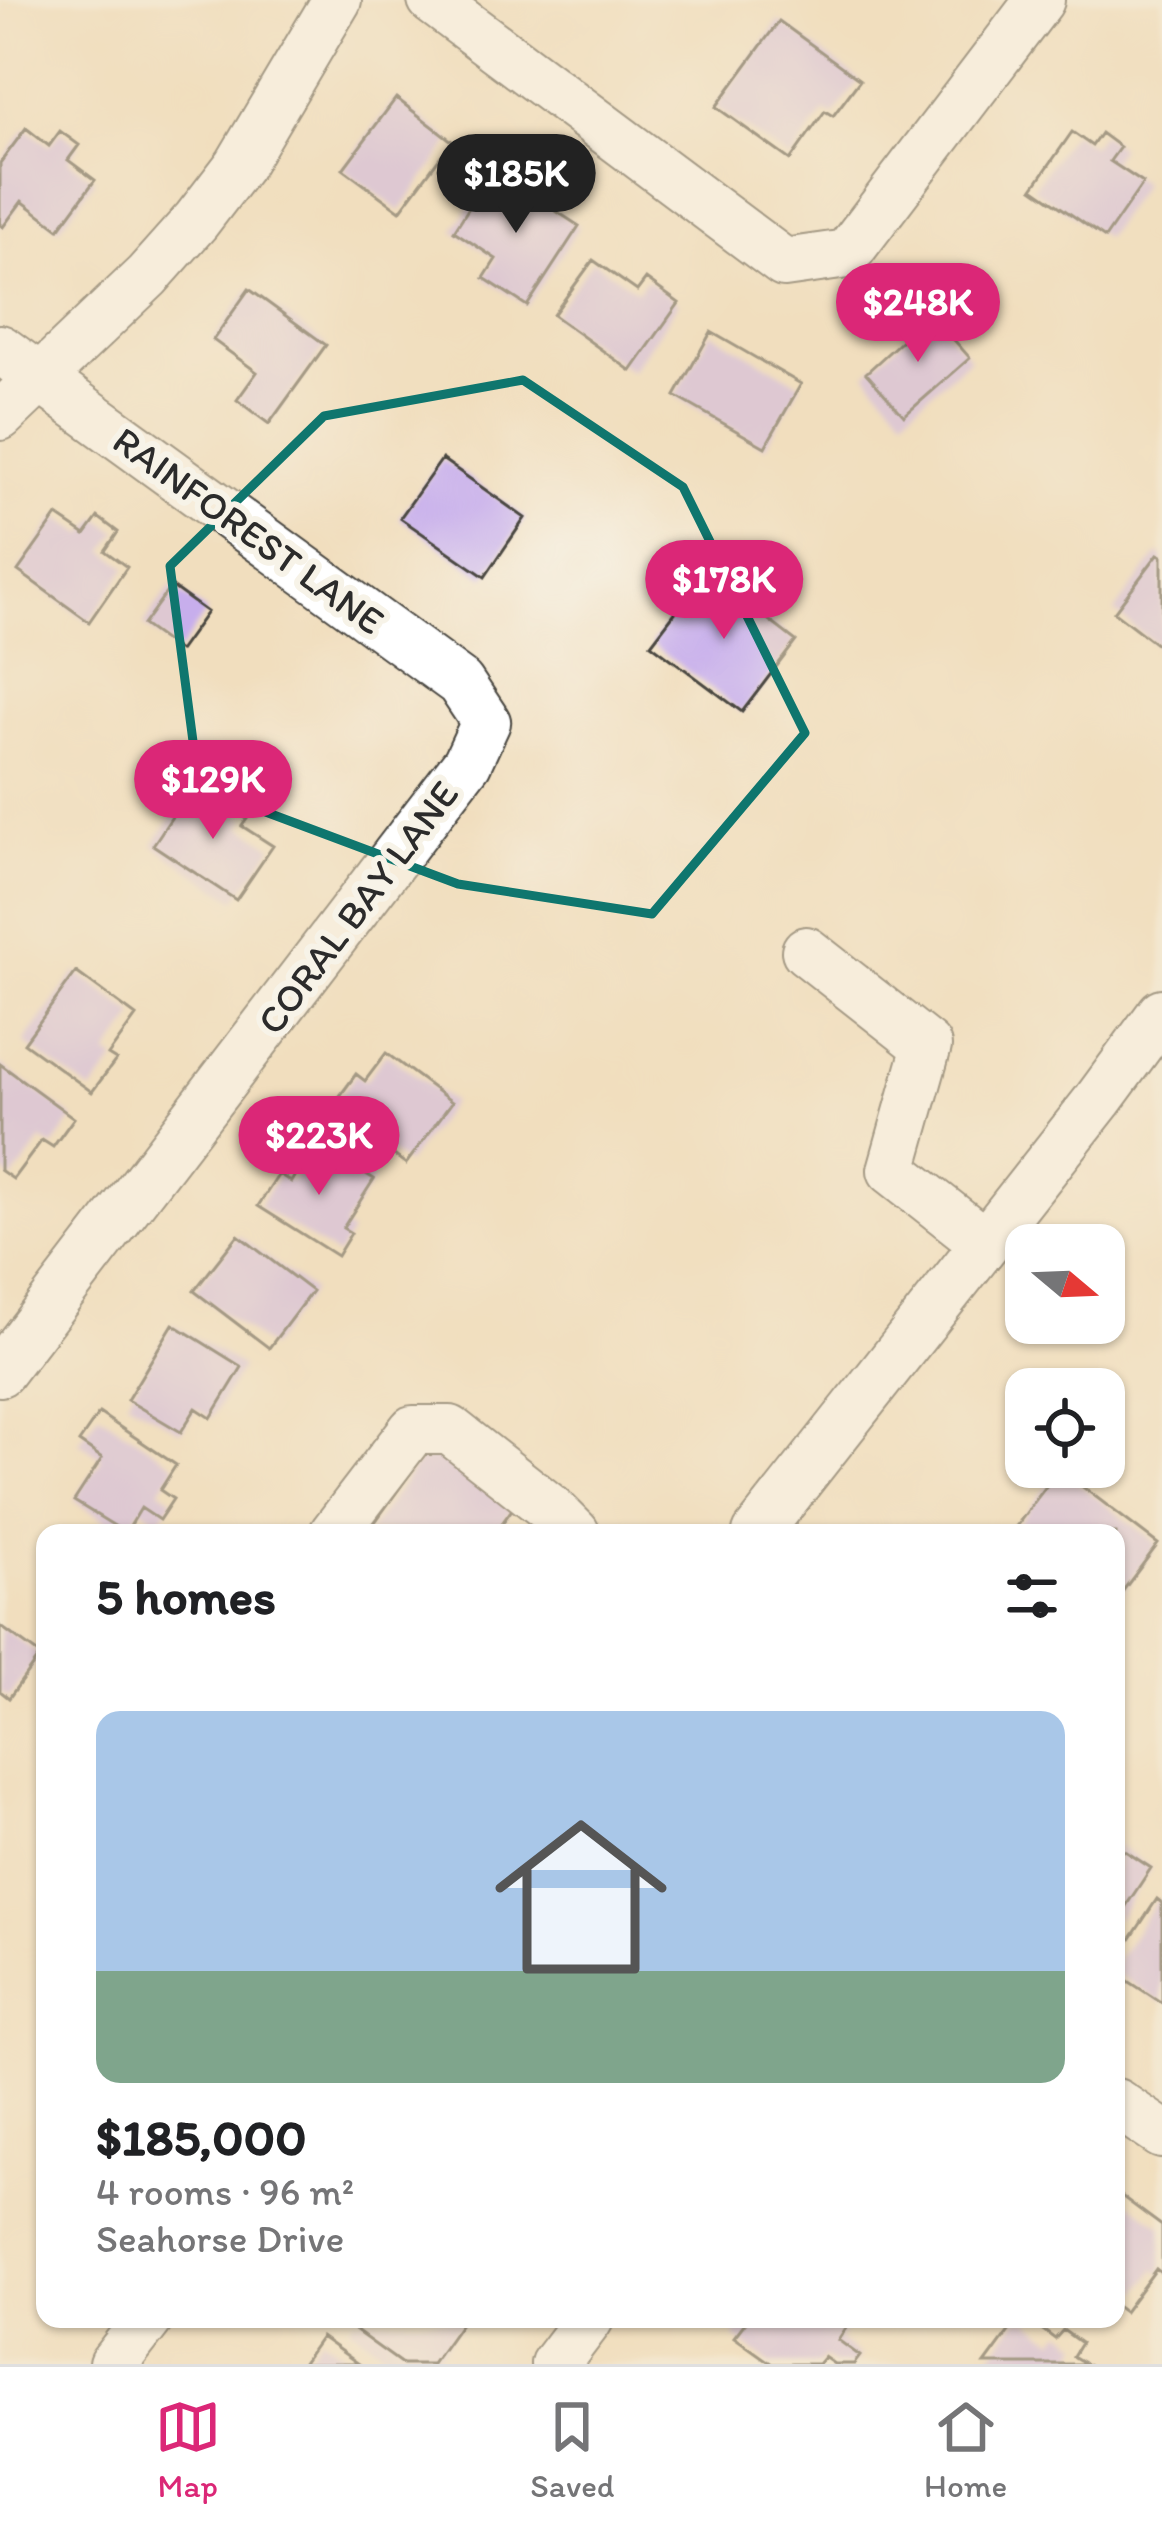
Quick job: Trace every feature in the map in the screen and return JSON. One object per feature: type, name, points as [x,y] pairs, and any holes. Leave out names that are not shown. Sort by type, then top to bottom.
[{"type":"street","points":[[0,416],[147,276],[225,184],[337,0]]},
{"type":"street","points":[[432,0],[784,263],[847,254],[1040,0]]},
{"type":"street","name":"RAINFOREST LANE","points":[[0,350],[460,683],[485,722]]},
{"type":"street","name":"CORAL BAY LANE","points":[[0,1372],[467,763],[485,722]]},
{"type":"street","points":[[806,951],[927,1046],[892,1171],[985,1243]]},
{"type":"street","points":[[764,1524],[1162,1013]]},
{"type":"street","points":[[341,1524],[413,1430],[449,1430],[566,1524]]},
{"type":"street","points":[[1125,2109],[1162,2134]]},
{"type":"street","points":[[113,2364],[141,2328]]},
{"type":"street","points":[[555,2364],[582,2328]]},
{"type":"highlighted area","points":[[523,380],[683,487],[805,733],[652,914],[458,884],[199,787],[170,566],[324,416]]},
{"type":"building","points":[[779,21],[860,80],[833,116],[825,111],[790,160],[716,107]]},
{"type":"building","points":[[396,98],[452,141],[400,211],[343,169]]},
{"type":"building","points":[[26,128],[49,146],[60,131],[79,145],[68,160],[95,180],[59,229],[22,201],[0,225],[0,163]]},
{"type":"building","points":[[1072,132],[1092,146],[1101,133],[1120,147],[1110,161],[1143,183],[1105,238],[1033,188]]},
{"type":"building","points":[[493,170],[579,226],[527,306],[484,278],[496,259],[454,231]]},
{"type":"building","points":[[593,260],[637,291],[646,279],[679,303],[631,371],[553,315]]},
{"type":"building","points":[[249,289],[326,345],[269,424],[237,400],[257,372],[213,340]]},
{"type":"building","points":[[931,314],[970,358],[904,416],[866,373]]},
{"type":"building","points":[[711,332],[801,384],[765,447],[675,396]]},
{"type":"building","points":[[442,459],[525,518],[485,577],[400,518]]},
{"type":"building","points":[[57,516],[85,535],[98,517],[118,532],[105,551],[127,567],[89,622],[18,571]]},
{"type":"building","points":[[1158,554],[1162,556],[1162,639],[1157,645],[1114,612]]},
{"type":"building","points":[[706,572],[796,641],[742,712],[651,644]]},
{"type":"building","points":[[171,586],[207,612],[179,651],[143,625]]},
{"type":"building","points":[[194,784],[247,819],[242,826],[273,846],[236,900],[153,845]]},
{"type":"building","points":[[76,972],[136,1016],[108,1055],[116,1060],[92,1092],[24,1043]]},
{"type":"building","points":[[386,1053],[452,1102],[406,1164],[331,1108],[356,1074],[365,1081]]},
{"type":"building","points":[[0,1064],[74,1118],[53,1147],[42,1140],[13,1179],[0,1170]]},
{"type":"building","points":[[315,1142],[374,1179],[343,1228],[351,1233],[337,1256],[258,1206],[279,1174],[291,1182]]},
{"type":"building","points":[[238,1235],[312,1291],[269,1348],[194,1291]]},
{"type":"building","points":[[173,1324],[242,1367],[211,1418],[196,1408],[181,1432],[127,1400]]},
{"type":"building","points":[[99,1413],[176,1465],[160,1490],[173,1499],[159,1520],[141,1508],[131,1524],[111,1524],[74,1501],[102,1458],[79,1442]]},
{"type":"building","points":[[437,1436],[521,1497],[502,1524],[373,1524]]},
{"type":"building","points":[[1045,1488],[1084,1488],[1158,1544],[1125,1588],[1125,1524],[1018,1524]]},
{"type":"building","points":[[0,1626],[36,1652],[36,1661],[9,1698],[0,1691]]},
{"type":"building","points":[[1125,1851],[1151,1868],[1125,1907]]},
{"type":"building","points":[[1157,1899],[1162,1903],[1162,2003],[1125,1979],[1125,1947]]},
{"type":"building","points":[[1125,2199],[1162,2226],[1162,2274],[1156,2269],[1125,2311]]},
{"type":"building","points":[[352,2328],[458,2328],[432,2364],[402,2364]]},
{"type":"building","points":[[741,2328],[846,2328],[838,2340],[860,2356],[854,2364],[834,2364],[824,2357],[818,2364],[772,2364],[734,2337]]},
{"type":"building","points":[[1011,2328],[1040,2328],[1055,2339],[1063,2330],[1081,2343],[1073,2356],[1086,2364],[985,2364]]},
{"type":"building","points":[[321,2337],[359,2364],[302,2364]]}]
